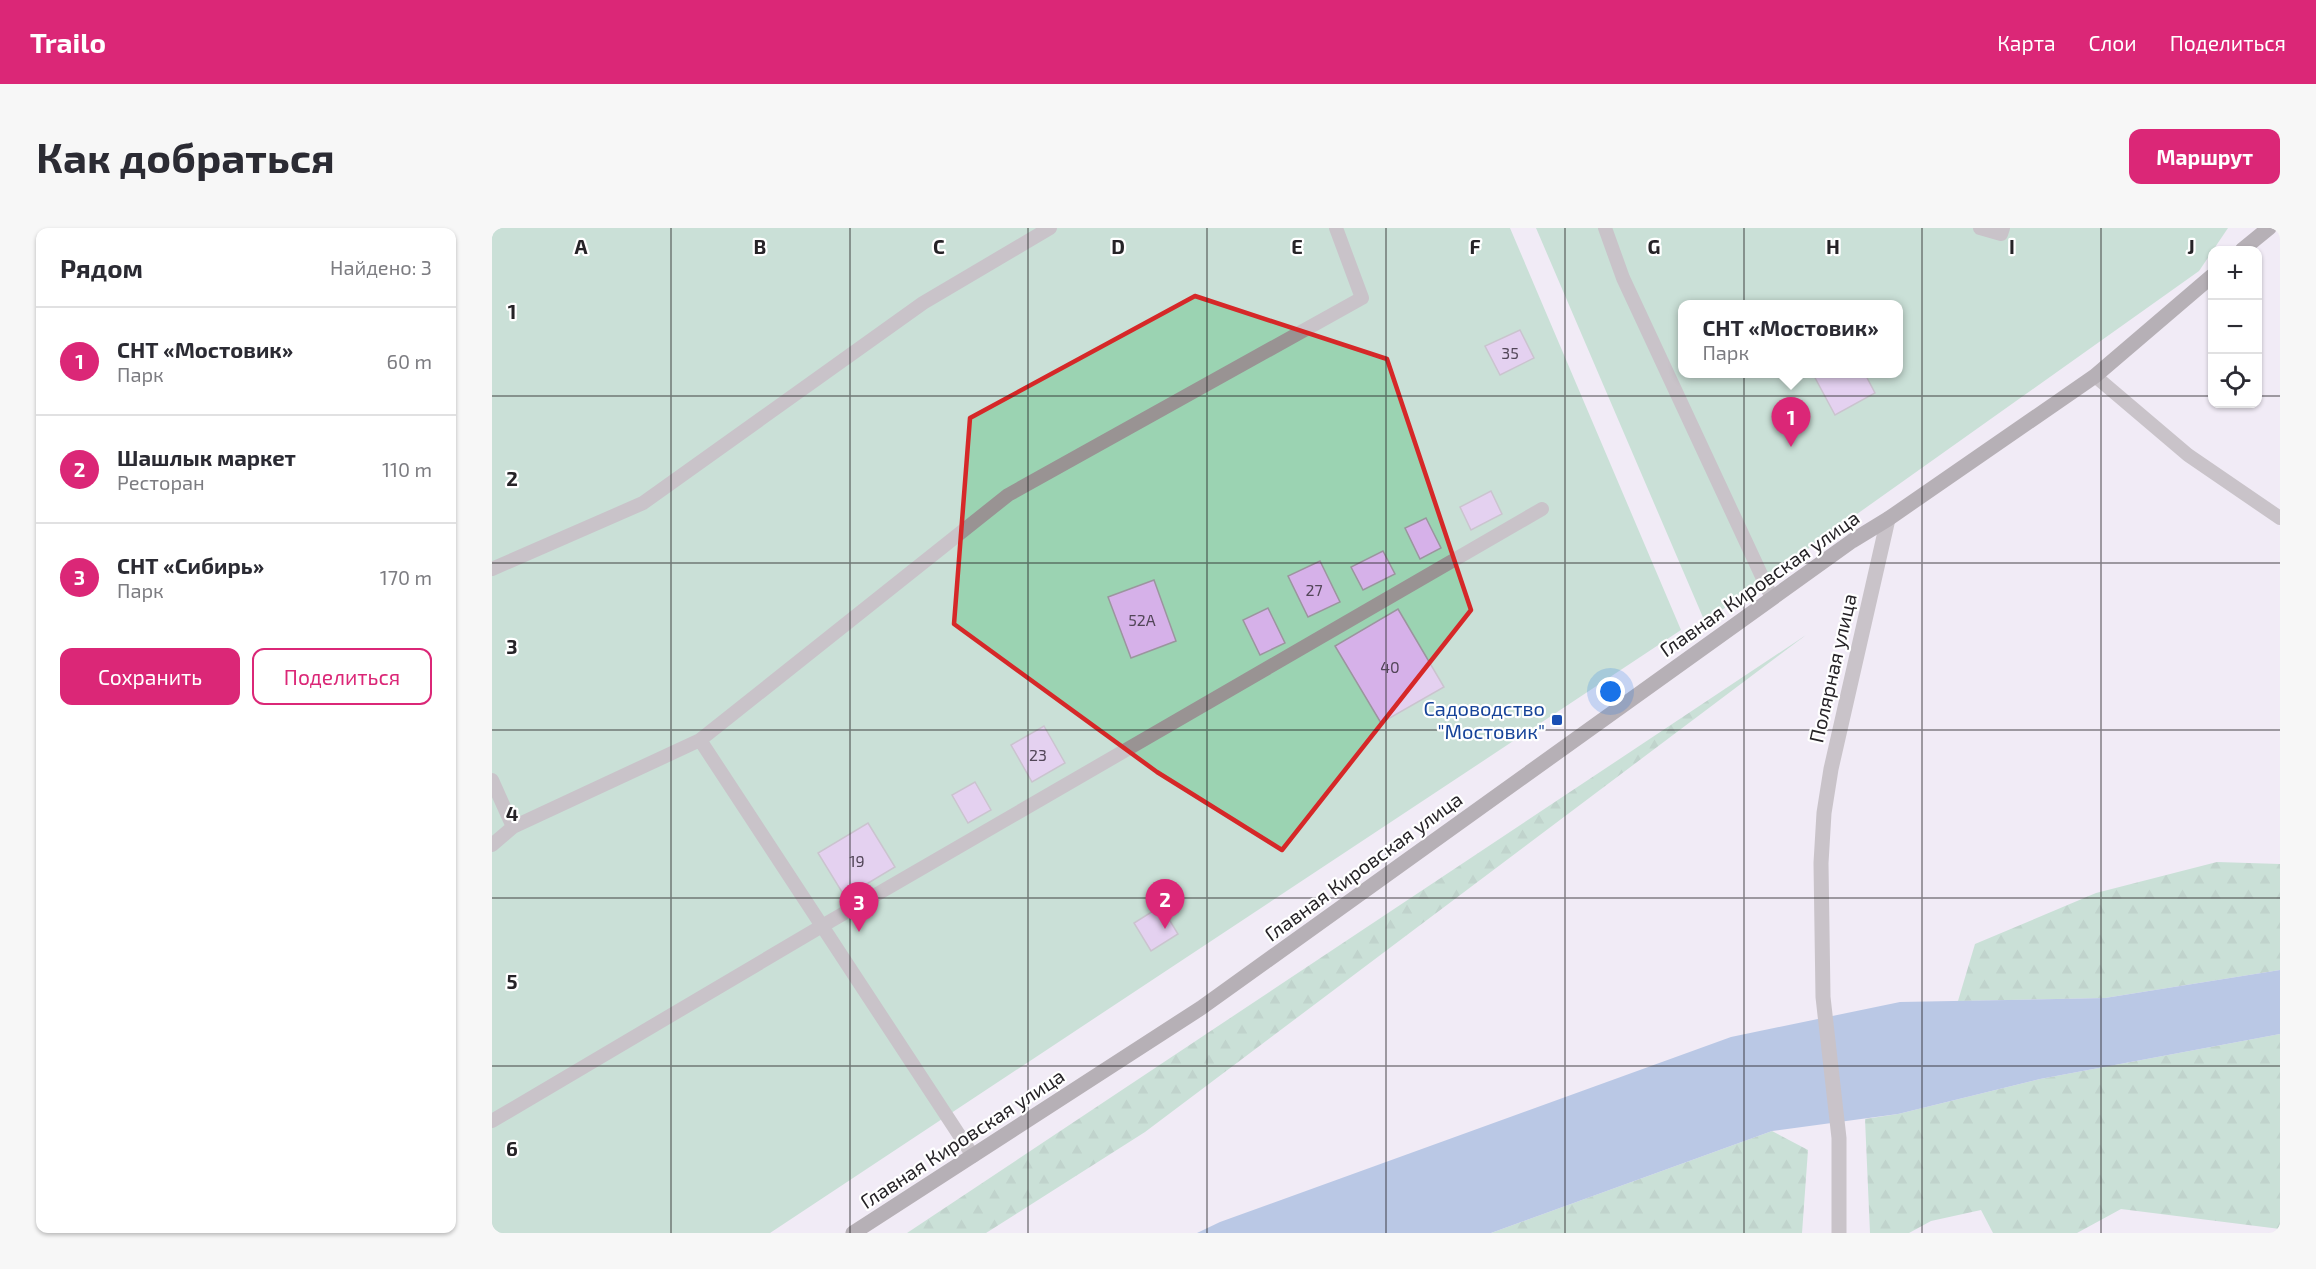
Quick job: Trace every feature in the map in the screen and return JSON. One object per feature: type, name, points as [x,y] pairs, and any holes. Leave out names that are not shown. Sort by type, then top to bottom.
[{"type":"main road","points":[[2247,246],[2269,228]]},
{"type":"main road","points":[[1888,519],[2095,376],[2208,279]]},
{"type":"main road","name":"Главная Кировская улица","points":[[853,1233],[1201,1008],[1852,541],[1888,519]]},
{"type":"street","name":"Полярная улица","points":[[1839,1233],[1839,1138],[1823,997],[1821,863],[1824,813],[1834,758],[1888,519]]},
{"type":"lane","points":[[492,569],[642,503],[923,303],[1050,228]]},
{"type":"lane","points":[[492,845],[513,827],[700,740],[1008,495],[1362,298],[1336,228]]},
{"type":"lane","points":[[1605,228],[1623,278],[1772,598]]},
{"type":"lane","points":[[1980,228],[2001,234],[2003,228]]},
{"type":"lane","points":[[2095,376],[2188,454],[2280,518]]},
{"type":"lane","points":[[492,1121],[822,926],[1542,509]]},
{"type":"lane","points":[[700,740],[973,1156]]},
{"type":"lane","points":[[492,780],[513,827]]},
{"type":"highlighted area","points":[[1195,296],[1387,359],[1471,610],[1282,850],[1157,772],[954,624],[970,418]]},
{"type":"green space","points":[[492,228],[1510,228],[1681,630],[770,1233],[492,1233]]},
{"type":"green space","points":[[1536,228],[2228,228],[2216,246],[2208,246],[2208,258],[2199,271],[1705,622]]},
{"type":"green space","points":[[1806,635],[1145,1132],[986,1233],[907,1233]]},
{"type":"green space","points":[[2217,862],[2280,864],[2280,970],[2105,998],[1958,1001],[1975,944],[2096,893]]},
{"type":"green space","points":[[2280,1034],[2280,1229],[2121,1209],[2077,1233],[1993,1233],[1981,1210],[1931,1221],[1909,1233],[1870,1233],[1865,1119],[1898,1114],[2040,1079]]},
{"type":"green space","points":[[1772,1131],[1808,1150],[1802,1233],[1491,1233]]},
{"type":"water","points":[[2280,970],[2280,1034],[2040,1079],[1898,1114],[1772,1131],[1491,1233],[1197,1233],[1220,1222],[1731,1037],[1900,1002],[2105,998]]},
{"type":"building","points":[[1520,330],[1534,358],[1500,375],[1485,346]]},
{"type":"building","points":[[1815,378],[1867,378],[1875,393],[1835,415]]},
{"type":"building","points":[[1491,491],[1502,514],[1471,530],[1460,507]]},
{"type":"building","points":[[1426,518],[1441,548],[1420,559],[1405,528]]},
{"type":"building","points":[[1383,551],[1395,574],[1363,590],[1351,567]]},
{"type":"building","points":[[1320,561],[1340,602],[1308,617],[1288,576]]},
{"type":"building","points":[[1154,580],[1176,641],[1131,658],[1108,597]]},
{"type":"building","points":[[1268,608],[1285,643],[1260,655],[1243,620]]},
{"type":"building","points":[[1398,609],[1444,687],[1381,723],[1335,646]]},
{"type":"building","points":[[1044,726],[1065,763],[1032,782],[1011,745]]},
{"type":"building","points":[[975,782],[991,810],[968,823],[952,795]]},
{"type":"building","points":[[868,823],[895,867],[845,897],[818,853]]},
{"type":"building","points":[[1161,906],[1178,934],[1151,951],[1134,923]]},
{"type":"place","name":"СНТ «Мостовик»","points":[[1791,447]]},
{"type":"place","name":"Садоводство \"Мостовик\"","points":[[1557,720]]},
{"type":"place","name":"Шашлык маркет","points":[[1165,929]]},
{"type":"place","name":"СНТ «Сибирь»","points":[[859,932]]}]
